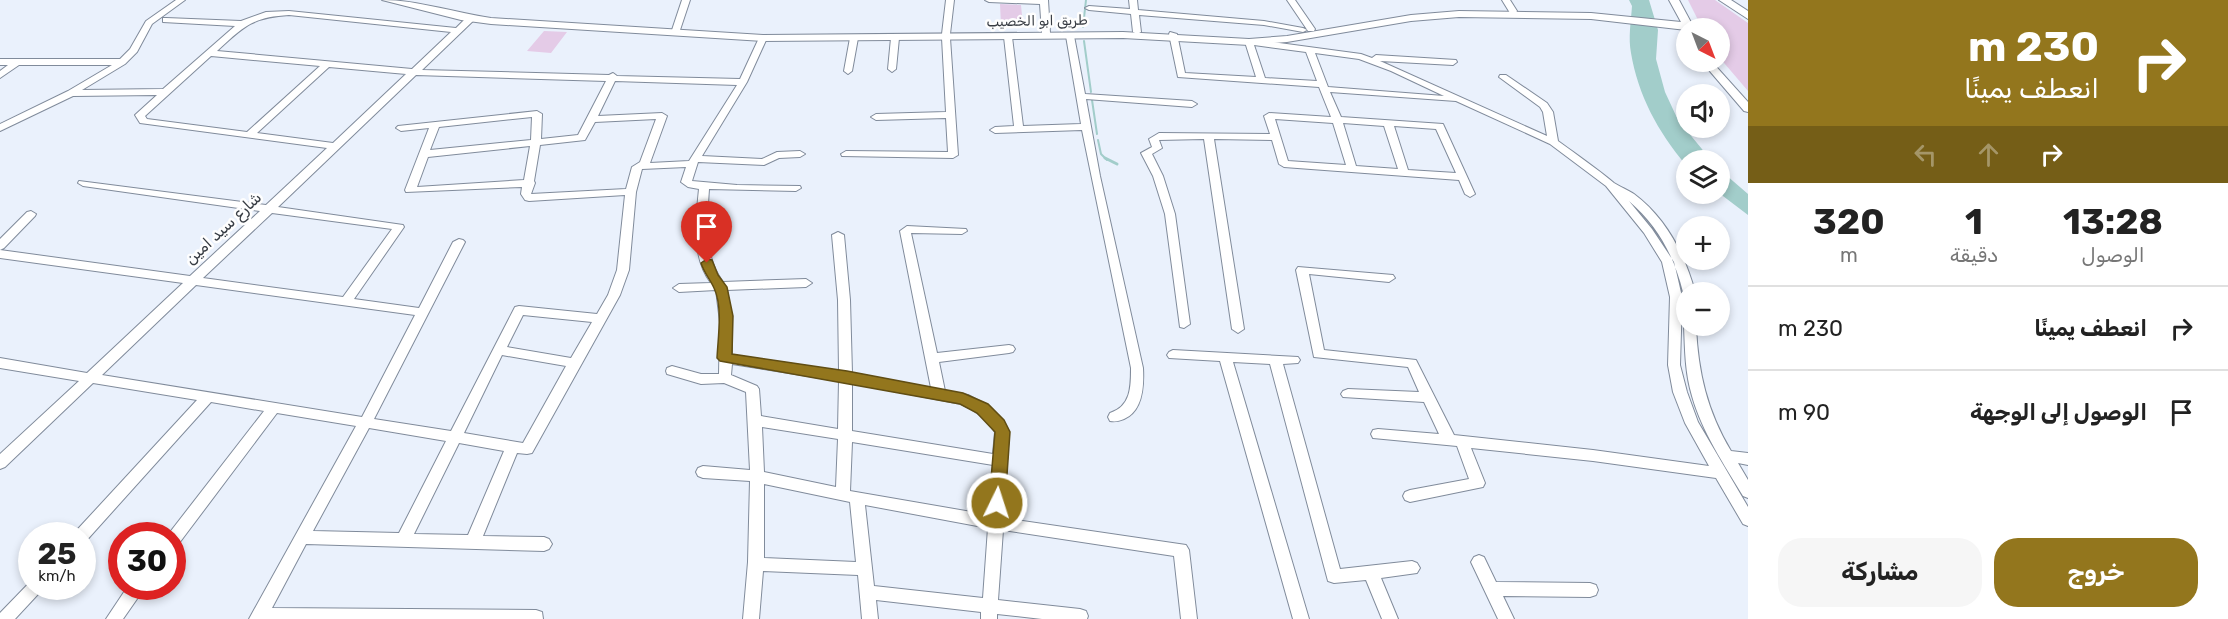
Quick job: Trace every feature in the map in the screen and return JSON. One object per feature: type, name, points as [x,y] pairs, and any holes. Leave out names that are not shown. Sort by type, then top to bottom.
[{"type":"main road","name":"طريق ابو الخصيب","points":[[387,0],[470,19],[763,38],[895,38],[1137,32],[1249,42],[1287,39],[1385,19],[1476,14],[1627,18]]},
{"type":"main road","name":"طريق ابو الخصيب","points":[[412,0],[493,18],[628,29],[774,36],[1255,36],[1438,12],[1513,11],[1676,23]]},
{"type":"main road","points":[[1674,0],[1683,18]]},
{"type":"main road","points":[[1724,0],[1748,16]]},
{"type":"main road","points":[[1716,72],[1748,109]]},
{"type":"street","points":[[0,128],[70,93],[122,62],[134,50],[149,23],[181,0]]},
{"type":"street","points":[[676,30],[686,0]]},
{"type":"street","points":[[846,154],[954,154],[946,36],[950,0]]},
{"type":"street","points":[[989,0],[1044,1],[1046,33]]},
{"type":"street","points":[[1133,0],[1137,32]]},
{"type":"street","points":[[1292,0],[1307,29]]},
{"type":"street","points":[[1506,0],[1513,11]]},
{"type":"street","points":[[1089,8],[1264,23],[1307,29]]},
{"type":"street","points":[[333,146],[143,121],[140,115],[243,24],[266,14],[289,13],[456,30]]},
{"type":"street","name":"شارع سيد امين","points":[[0,463],[470,19]]},
{"type":"street","points":[[166,20],[243,24]]},
{"type":"street","points":[[1070,36],[1086,127],[1137,368],[1137,387],[1131,408],[1115,417]]},
{"type":"street","points":[[1173,36],[1181,75],[1262,80],[1460,99]]},
{"type":"street","points":[[1008,37],[1019,129]]},
{"type":"street","points":[[763,38],[743,82],[694,161],[686,182],[692,185],[737,189],[796,188]]},
{"type":"street","points":[[848,71],[854,38]]},
{"type":"street","points":[[892,69],[895,38]]},
{"type":"street","points":[[1262,80],[1249,42],[1361,57],[1453,62]]},
{"type":"street","points":[[1309,50],[1351,167]]},
{"type":"street","points":[[208,53],[412,72],[613,76],[743,82]]},
{"type":"street","points":[[1361,57],[1404,73],[1553,142],[1639,205],[1659,227],[1678,259],[1686,282]]},
{"type":"street","points":[[0,62],[122,62]]},
{"type":"street","points":[[0,75],[17,62]]},
{"type":"street","points":[[249,135],[327,64]]},
{"type":"street","points":[[424,154],[582,138],[594,119],[613,76]]},
{"type":"street","points":[[1503,77],[1544,105],[1548,112],[1553,142]]},
{"type":"street","points":[[70,93],[165,92]]},
{"type":"street","points":[[1080,96],[1192,104]]},
{"type":"street","points":[[401,128],[537,114],[536,143],[530,183],[526,194],[529,198],[631,192]]},
{"type":"street","points":[[876,117],[951,115]]},
{"type":"street","points":[[594,119],[662,116],[644,164]]},
{"type":"street","points":[[1462,177],[1351,167],[1284,164],[1269,116],[1440,126],[1470,194]]},
{"type":"street","points":[[1388,123],[1404,172]]},
{"type":"street","points":[[435,124],[411,190],[530,183]]},
{"type":"street","points":[[995,129],[1086,127]]},
{"type":"street","points":[[1208,135],[1238,329]]},
{"type":"street","points":[[1184,324],[1170,214],[1158,176],[1145,154],[1157,148],[1154,139],[1157,136],[1276,137]]},
{"type":"street","points":[[0,363],[527,449],[614,295],[623,270],[631,192],[637,167],[644,164],[649,166],[694,161],[764,162],[777,155],[800,154]]},
{"type":"street","points":[[83,183],[399,227],[346,302]]},
{"type":"street","points":[[1610,184],[1648,231],[1668,262],[1676,297],[1674,352],[1676,378],[1692,423],[1748,520]]},
{"type":"street","points":[[704,186],[701,220],[703,250],[712,276],[721,287],[726,316],[725,378]]},
{"type":"street","points":[[0,246],[31,214]]},
{"type":"street","points":[[939,394],[904,231],[907,229],[962,231]]},
{"type":"street","points":[[838,235],[844,281],[847,377],[845,436],[850,496],[865,569],[870,619]]},
{"type":"street","points":[[459,242],[365,423],[259,617],[536,617]]},
{"type":"street","points":[[0,254],[421,312]]},
{"type":"street","points":[[1389,278],[1302,270],[1318,354],[1412,363],[1478,483],[1410,496]]},
{"type":"street","points":[[679,288],[806,283]]},
{"type":"street","points":[[403,540],[519,310],[601,319]]},
{"type":"street","points":[[1690,336],[1691,366],[1698,398],[1710,430],[1748,492]]},
{"type":"street","points":[[931,358],[1009,349]]},
{"type":"street","points":[[498,350],[574,363]]},
{"type":"street","points":[[1173,355],[1294,360]]},
{"type":"street","points":[[1225,357],[1300,619]]},
{"type":"street","points":[[725,358],[939,394],[974,402],[993,418],[1002,432],[989,613]]},
{"type":"street","points":[[1275,359],[1334,576],[1412,568]]},
{"type":"street","points":[[672,371],[700,380],[725,378],[752,389],[757,564],[751,619]]},
{"type":"street","points":[[1348,394],[1429,397]]},
{"type":"street","points":[[94,522],[208,397]]},
{"type":"street","points":[[186,523],[273,408]]},
{"type":"street","points":[[753,420],[1000,461]]},
{"type":"street","points":[[1378,434],[1594,455],[1721,473]]},
{"type":"street","points":[[473,542],[513,447]]},
{"type":"street","points":[[1726,456],[1748,459]]},
{"type":"street","points":[[703,472],[756,476],[996,523],[1181,550],[1189,619]]},
{"type":"street","points":[[302,537],[544,544]]},
{"type":"street","points":[[1479,562],[1506,619]]},
{"type":"street","points":[[757,564],[865,569]]},
{"type":"street","points":[[1371,572],[1390,619]]},
{"type":"street","points":[[1492,589],[1590,590]]},
{"type":"street","points":[[867,592],[989,613],[1080,616]]},
{"type":"street","points":[[5,619],[22,600]]},
{"type":"street","points":[[114,619],[128,600]]},
{"type":"shaded area","points":[[1629,0],[1649,0],[1658,30],[1656,59],[1665,92],[1676,116],[1676,138],[1693,138],[1703,150],[1676,151],[1658,126],[1644,98],[1631,53],[1632,6]]},
{"type":"shaded area","points":[[1688,0],[1715,0],[1748,23],[1748,91],[1730,70],[1730,18],[1697,18]]},
{"type":"shaded area","points":[[1000,4],[1021,5],[1023,26],[1001,25]]},
{"type":"shaded area","points":[[544,31],[567,32],[551,53],[527,51]]},
{"type":"shaded area","points":[[1730,178],[1748,194],[1748,215],[1730,201]]},
{"type":"waterway","points":[[1083,27],[1086,0]]},
{"type":"waterway","points":[[1084,41],[1091,92]]},
{"type":"waterway","points":[[1092,100],[1097,134]]},
{"type":"waterway","points":[[1098,140],[1101,154],[1105,158]]},
{"type":"waterway","points":[[1105,158],[1117,164]]},
{"type":"route","points":[[707,263],[712,276],[721,287],[726,316],[725,358],[847,377],[963,399],[974,402],[982,408],[999,424],[1002,432],[997,503]]}]
